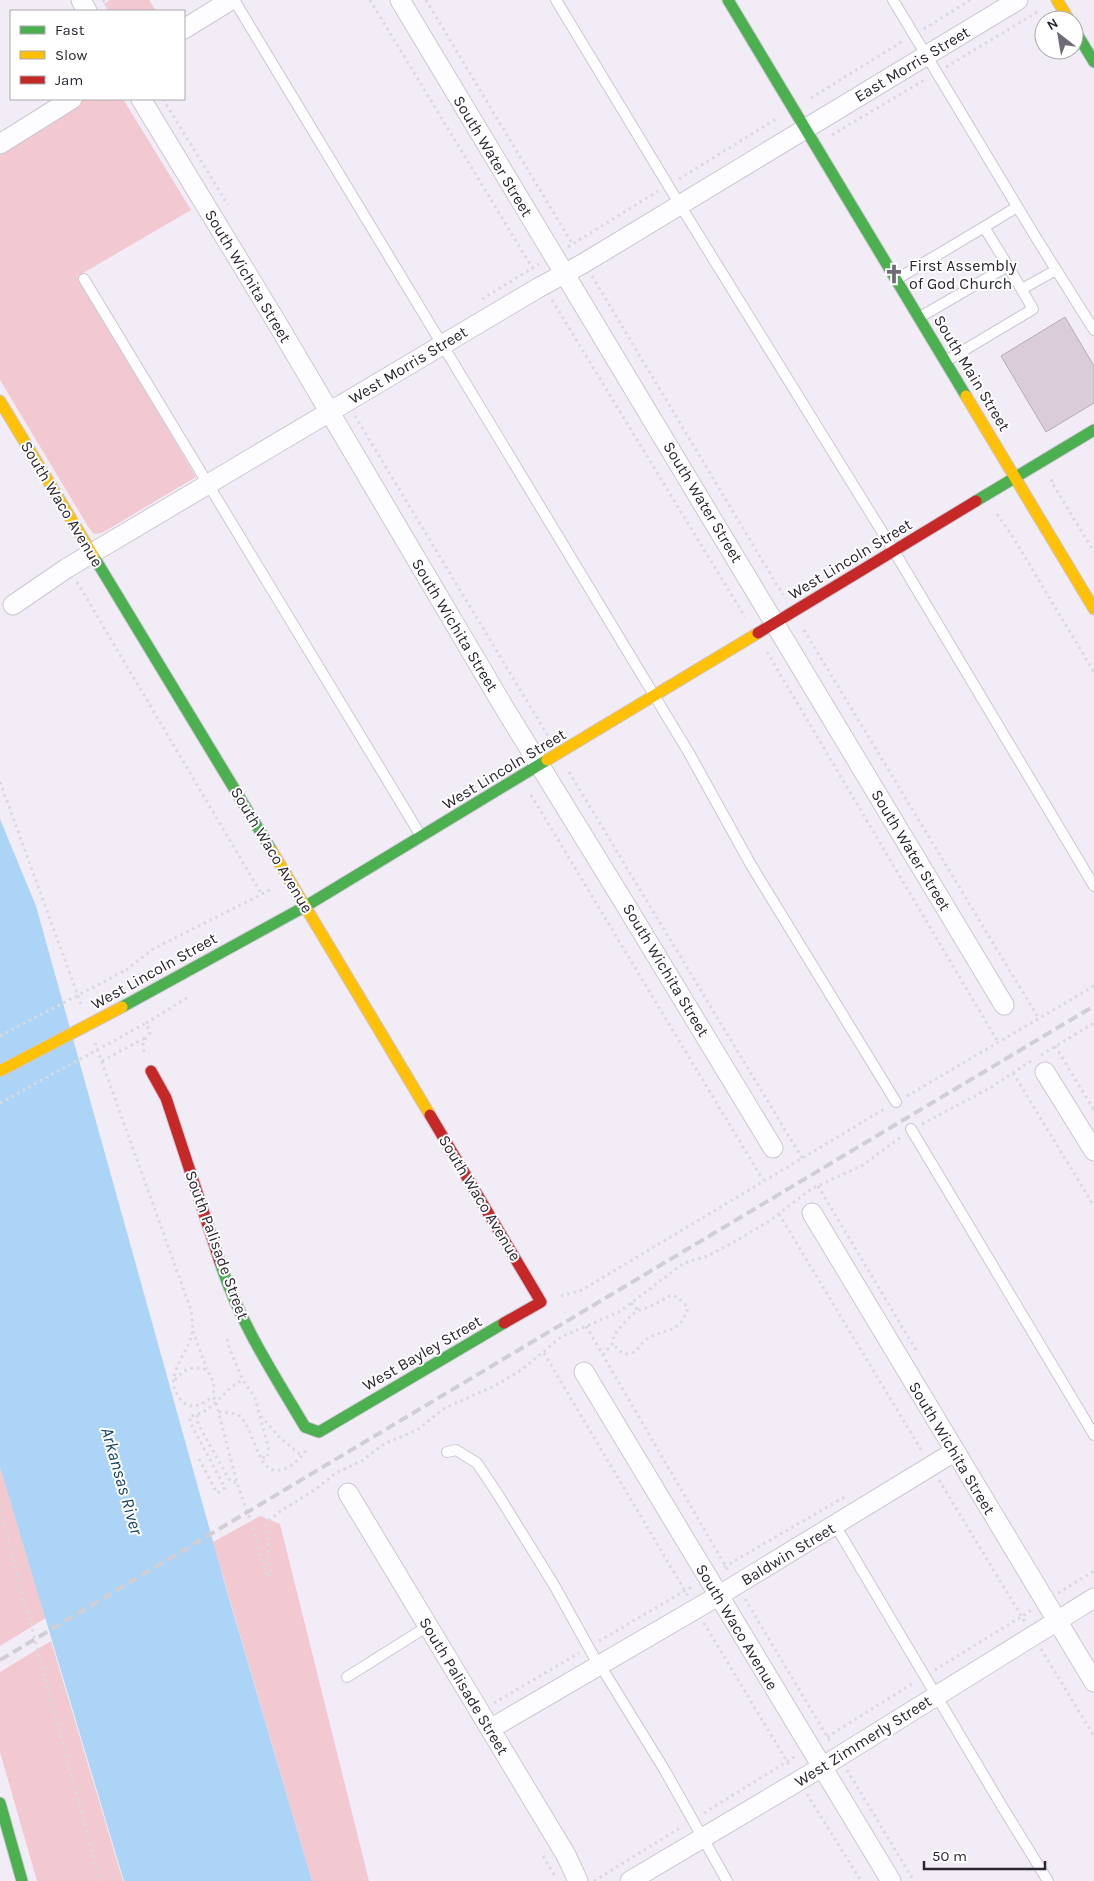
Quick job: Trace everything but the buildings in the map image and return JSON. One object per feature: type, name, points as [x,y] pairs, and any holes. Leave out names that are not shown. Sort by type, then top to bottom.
[{"type":"street","points":[[185,28],[232,0]]},
{"type":"street","name":"South Water Street","points":[[400,0],[765,605],[1004,1006]]},
{"type":"street","name":"South Main Street","points":[[728,0],[1093,606]]},
{"type":"street","name":"East Morris Street","points":[[806,128],[1018,0]]},
{"type":"street","points":[[1084,46],[1094,62]]},
{"type":"street","points":[[0,144],[70,100]]},
{"type":"street","name":"South Wichita Street","points":[[141,100],[330,413],[528,747],[773,1148]]},
{"type":"street","name":"West Morris Street","points":[[13,605],[71,566],[543,285],[584,263],[806,128]]},
{"type":"street","name":"South Waco Avenue","points":[[0,401],[306,906],[542,1302]]},
{"type":"street","name":"West Lincoln Street","points":[[0,1071],[122,1007],[306,906],[520,779],[1094,430]]},
{"type":"street","name":"South Palisade Street","points":[[151,1071],[166,1098],[229,1290],[245,1325],[305,1427],[319,1432]]},
{"type":"street","points":[[1046,1072],[1094,1151]]},
{"type":"street","name":"South Wichita Street","points":[[812,1213],[1094,1682]]},
{"type":"street","name":"West Bayley Street","points":[[319,1432],[542,1302]]},
{"type":"street","name":"South Waco Avenue","points":[[584,1372],[891,1881]]},
{"type":"street","name":"Baldwin Street","points":[[490,1729],[737,1585],[954,1452]]},
{"type":"street","name":"South Palisade Street","points":[[348,1493],[566,1855],[578,1881]]},
{"type":"street","name":"West Zimmerly Street","points":[[630,1881],[822,1767],[1094,1598]]},
{"type":"street","points":[[0,1803],[22,1881]]},
{"type":"lane","points":[[232,0],[689,753],[751,865],[896,1102]]},
{"type":"lane","points":[[556,0],[894,551],[1094,886]]},
{"type":"lane","points":[[893,0],[1017,207],[1094,330]]},
{"type":"lane","points":[[896,279],[1017,207]]},
{"type":"lane","points":[[946,362],[1033,309],[984,227]]},
{"type":"lane","points":[[919,318],[1008,266]]},
{"type":"lane","points":[[1022,289],[1056,270]]},
{"type":"lane","points":[[84,278],[422,837]]},
{"type":"lane","points":[[911,1129],[1094,1435]]},
{"type":"lane","points":[[447,1452],[456,1450],[477,1463],[554,1585],[600,1665],[664,1769],[727,1881]]},
{"type":"lane","points":[[835,1525],[1048,1881]]},
{"type":"lane","points":[[347,1676],[428,1626]]},
{"type":"path","points":[[370,0],[756,635],[998,1042]]},
{"type":"path","points":[[426,0],[793,613],[1039,1019]]},
{"type":"path","points":[[474,304],[970,0]]},
{"type":"path","points":[[165,100],[232,212]]},
{"type":"path","points":[[346,403],[802,1158]]},
{"type":"path","points":[[1060,476],[1051,481],[1094,552]]},
{"type":"path","points":[[71,566],[74,577],[261,893]]},
{"type":"path","points":[[737,622],[791,590]]},
{"type":"path","points":[[528,747],[555,731]]},
{"type":"path","points":[[520,779],[537,804],[763,1180]]},
{"type":"path","points":[[0,782],[82,1007]]},
{"type":"path","points":[[0,1036],[126,970],[153,949],[261,893],[291,882]]},
{"type":"path","points":[[542,1302],[582,1290],[763,1180],[1094,986]]},
{"type":"path","points":[[102,1061],[145,1038],[150,1033],[136,998]]},
{"type":"path","points":[[0,1103],[146,1022]]},
{"type":"path","points":[[212,1397],[215,1399],[219,1412],[236,1483],[257,1539],[266,1576],[272,1573],[268,1557],[269,1547],[266,1528],[269,1520],[313,1491],[336,1473],[363,1460],[384,1444],[417,1430],[445,1408],[494,1386],[520,1371],[561,1337],[618,1312],[684,1263],[708,1256],[739,1239],[771,1220],[812,1189],[863,1165],[911,1129],[961,1105],[1094,1022]]},
{"type":"path","points":[[92,1034],[191,1310],[195,1341],[213,1381],[214,1390],[212,1397],[202,1404],[192,1406],[183,1403],[175,1391],[174,1382],[175,1372],[191,1339],[193,1329]]},
{"type":"path","points":[[145,1038],[142,1048],[151,1071]]},
{"type":"path","points":[[1055,1046],[1094,1110]]},
{"type":"path","points":[[1013,1072],[1094,1206]]},
{"type":"path","points":[[603,1355],[613,1343],[614,1335],[638,1310],[653,1306],[663,1298],[670,1296],[681,1300],[688,1308],[684,1318],[674,1328],[648,1338],[640,1348],[628,1354],[621,1352],[613,1343]]},
{"type":"path","points":[[631,1303],[638,1310]]},
{"type":"path","points":[[586,1326],[737,1585],[914,1881]]},
{"type":"path","points":[[225,1333],[230,1350],[255,1398],[269,1450],[267,1458],[260,1458]]},
{"type":"path","points":[[174,1382],[180,1374],[189,1369],[198,1367],[207,1370]]},
{"type":"path","points":[[199,1458],[217,1493],[225,1488],[190,1422],[190,1416],[205,1412],[226,1391],[244,1380]]},
{"type":"path","points":[[219,1412],[238,1416],[246,1424],[260,1458],[272,1470],[280,1471],[289,1468],[302,1456],[319,1432]]},
{"type":"path","points":[[259,1414],[280,1438],[302,1456]]},
{"type":"path","points":[[197,1415],[198,1424],[230,1481],[236,1483]]},
{"type":"path","points":[[0,1510],[100,1881]]},
{"type":"path","points":[[594,1881],[1094,1571]]},
{"type":"path","points":[[543,1856],[558,1881]]},
{"type":"shaded area","points":[[110,0],[149,0],[155,10],[108,10],[104,4]]},
{"type":"shaded area","points":[[83,100],[124,100],[191,210],[78,276],[196,477],[102,533],[94,534],[89,528],[0,380],[0,153]]},
{"type":"shaded area","points":[[0,1467],[46,1618],[0,1646]]},
{"type":"shaded area","points":[[260,1516],[280,1524],[369,1881],[312,1881],[213,1542]]},
{"type":"shaded area","points":[[51,1641],[123,1881],[37,1881],[0,1752],[0,1672]]},
{"type":"water","name":"Arkansas River","points":[[0,819],[36,906],[226,1588],[312,1881],[124,1881],[0,1467]]},
{"type":"railway","points":[[0,1660],[1094,1006]]},
{"type":"traffic: fast","points":[[728,0],[966,396]]},
{"type":"traffic: fast","points":[[1084,46],[1094,62]]},
{"type":"traffic: fast","points":[[976,501],[1094,430]]},
{"type":"traffic: fast","points":[[94,557],[272,851]]},
{"type":"traffic: fast","points":[[122,1007],[306,906],[547,760]]},
{"type":"traffic: fast","points":[[220,1262],[237,1305],[269,1367],[305,1427],[319,1432],[504,1323]]},
{"type":"traffic: fast","points":[[0,1803],[22,1881]]},
{"type":"traffic: slow","points":[[1057,0],[1063,10]]},
{"type":"traffic: slow","points":[[966,396],[1094,609]]},
{"type":"traffic: slow","points":[[0,401],[94,557]]},
{"type":"traffic: slow","points":[[547,760],[758,633]]},
{"type":"traffic: slow","points":[[272,851],[430,1115]]},
{"type":"traffic: slow","points":[[0,1071],[122,1007]]},
{"type":"traffic: jam","points":[[758,633],[976,501]]},
{"type":"traffic: jam","points":[[151,1071],[166,1098],[220,1262]]},
{"type":"traffic: jam","points":[[430,1115],[541,1302],[504,1323]]},
{"type":"place","name":"First Assembly of God Church","points":[[894,274]]}]
